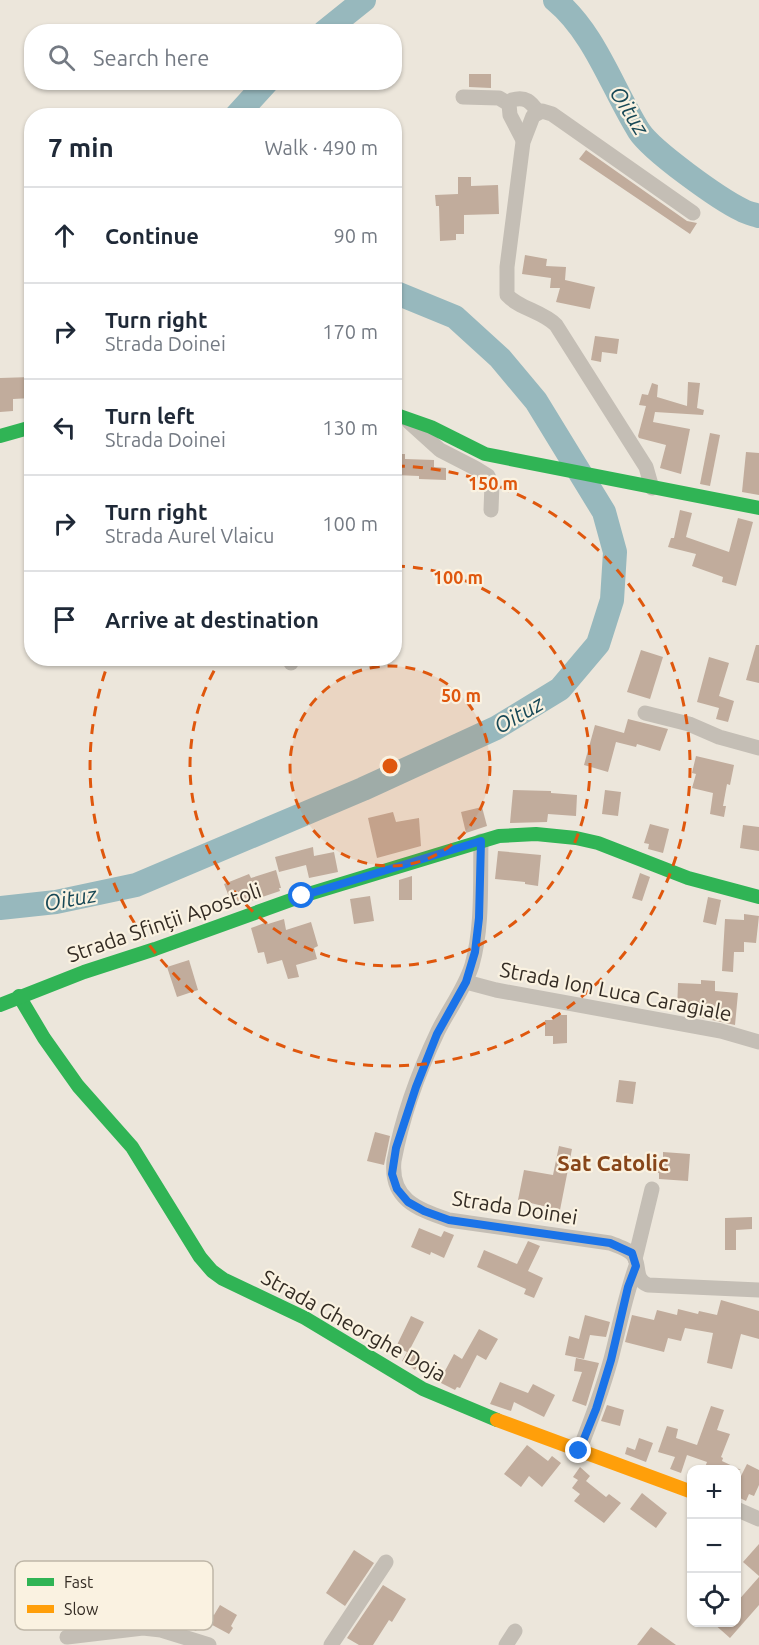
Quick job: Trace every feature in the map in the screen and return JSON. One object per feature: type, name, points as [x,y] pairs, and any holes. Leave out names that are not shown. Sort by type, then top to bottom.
[{"type":"street","points":[[463,97],[499,98],[509,104]]},
{"type":"street","points":[[523,140],[510,115],[509,104],[512,100],[525,99],[532,103],[538,112]]},
{"type":"street","points":[[648,487],[646,467],[556,325],[542,314],[511,300],[507,295],[507,267],[523,140],[533,116],[538,112],[552,114],[693,213]]},
{"type":"street","points":[[402,417],[431,427],[466,446],[510,460],[759,508]]},
{"type":"street","points":[[402,418],[440,450],[488,476],[492,484],[491,510]]},
{"type":"street","points":[[0,436],[24,430]]},
{"type":"street","points":[[645,713],[689,724],[759,748]]},
{"type":"street","name":"Strada Sfinții Apostoli","points":[[0,1005],[84,972],[155,950],[302,896],[499,836],[557,835],[598,843],[705,884],[759,897]]},
{"type":"street","name":"Strada Doinei","points":[[481,841],[478,933],[475,952],[466,982],[437,1034],[416,1087],[395,1155],[392,1174],[397,1189],[408,1202],[424,1211],[449,1220],[610,1243],[632,1253],[638,1278],[642,1283],[648,1285],[759,1290]]},
{"type":"street","name":"Strada Ion Luca Caragiale","points":[[466,982],[495,990],[721,1031],[759,1041]]},
{"type":"street","name":"Strada Gheorghe Doja","points":[[19,996],[44,1038],[78,1086],[132,1147],[200,1257],[212,1271],[223,1279],[305,1317],[423,1389],[465,1408],[687,1490]]},
{"type":"street","points":[[579,1451],[596,1409],[611,1360],[652,1189]]},
{"type":"street","points":[[741,1511],[759,1519]]},
{"type":"street","points":[[331,1645],[386,1562]]},
{"type":"street","points":[[66,1637],[126,1630]]},
{"type":"street","points":[[161,1630],[209,1645]]},
{"type":"street","points":[[506,1645],[515,1631]]},
{"type":"building","points":[[469,74],[491,74],[491,88],[469,87]]},
{"type":"building","points":[[586,150],[687,221],[697,223],[690,234],[579,159]]},
{"type":"building","points":[[458,177],[471,177],[471,186],[498,185],[499,214],[464,215],[464,234],[456,234],[456,240],[440,241],[439,206],[436,206],[435,195],[458,194]]},
{"type":"building","points":[[525,255],[547,259],[546,266],[566,267],[565,280],[595,287],[590,309],[556,302],[560,288],[550,288],[551,278],[522,274]]},
{"type":"building","points":[[595,336],[619,339],[617,354],[602,352],[601,362],[591,360]]},
{"type":"building","points":[[24,377],[24,398],[13,399],[13,411],[0,412],[0,378]]},
{"type":"building","points":[[688,382],[700,383],[697,408],[704,410],[703,415],[655,412],[653,422],[690,429],[681,474],[660,468],[666,445],[639,438],[646,406],[639,405],[642,394],[648,395],[652,383],[658,385],[657,397],[687,406]]},
{"type":"building","points":[[710,433],[720,435],[710,486],[700,484]]},
{"type":"building","points":[[746,452],[759,453],[759,495],[742,492]]},
{"type":"building","points":[[402,454],[405,454],[405,459],[434,460],[434,467],[446,468],[446,480],[419,479],[419,476],[402,475]]},
{"type":"building","points":[[680,510],[692,513],[686,537],[729,552],[738,518],[753,522],[736,586],[722,582],[723,577],[692,566],[696,554],[668,547],[671,538],[674,538]]},
{"type":"building","points":[[756,645],[759,645],[759,683],[746,680]]},
{"type":"building","points":[[641,650],[663,657],[650,699],[627,692]]},
{"type":"building","points":[[709,657],[729,663],[719,696],[734,701],[728,722],[716,719],[719,708],[697,702]]},
{"type":"building","points":[[628,719],[668,729],[660,751],[637,744],[636,747],[616,742],[608,772],[584,765],[595,725],[624,733]]},
{"type":"building","points":[[696,756],[734,765],[730,785],[727,784],[723,806],[726,806],[724,817],[710,814],[713,793],[692,788],[696,774],[692,773]]},
{"type":"building","points":[[513,790],[551,791],[551,793],[577,795],[576,816],[548,814],[547,822],[510,823]]},
{"type":"building","points":[[605,790],[621,792],[618,816],[602,814]]},
{"type":"building","points":[[482,807],[487,826],[466,833],[461,812]]},
{"type":"building","points":[[393,812],[396,822],[419,818],[421,846],[377,858],[368,818]]},
{"type":"building","points":[[650,824],[669,829],[663,853],[648,849],[649,844],[644,843]]},
{"type":"building","points":[[743,825],[759,827],[759,851],[740,848]]},
{"type":"building","points":[[313,847],[314,856],[334,852],[338,872],[309,878],[306,865],[279,872],[275,857]]},
{"type":"building","points":[[498,851],[541,855],[538,886],[525,884],[525,882],[495,879]]},
{"type":"building","points":[[276,870],[280,891],[233,907],[224,884],[249,874],[251,878]]},
{"type":"building","points":[[640,873],[650,877],[642,901],[632,898]]},
{"type":"building","points":[[412,876],[412,900],[399,900],[399,880]]},
{"type":"building","points":[[370,896],[374,921],[354,924],[350,899]]},
{"type":"building","points":[[708,897],[721,900],[716,925],[703,922]]},
{"type":"building","points":[[744,914],[759,916],[756,943],[744,942],[744,952],[734,952],[733,972],[722,971],[725,919],[744,920]]},
{"type":"building","points":[[284,919],[286,930],[311,922],[318,946],[314,948],[317,959],[296,965],[299,977],[288,979],[282,960],[267,964],[264,952],[258,953],[251,928]]},
{"type":"building","points":[[189,960],[198,990],[177,997],[167,967]]},
{"type":"building","points":[[701,980],[715,981],[715,991],[738,993],[735,1025],[698,1017],[698,1014],[677,1013],[678,983],[701,984]]},
{"type":"building","points":[[553,1015],[567,1015],[567,1043],[553,1044],[553,1036],[545,1036],[545,1020],[553,1020]]},
{"type":"building","points":[[619,1080],[636,1082],[633,1104],[616,1102]]},
{"type":"building","points":[[375,1132],[390,1136],[384,1165],[367,1161]]},
{"type":"building","points":[[559,1146],[572,1149],[560,1210],[518,1200],[524,1170],[553,1175]]},
{"type":"building","points":[[663,1152],[690,1154],[688,1181],[659,1179],[659,1173],[654,1173],[655,1163],[663,1163]]},
{"type":"building","points":[[752,1217],[752,1229],[736,1230],[736,1250],[725,1250],[725,1218]]},
{"type":"building","points":[[419,1228],[441,1237],[444,1231],[454,1235],[444,1258],[411,1247]]},
{"type":"building","points":[[528,1241],[540,1246],[528,1271],[543,1278],[534,1298],[524,1294],[526,1289],[477,1267],[484,1250],[517,1264]]},
{"type":"building","points":[[721,1300],[759,1311],[759,1339],[741,1334],[732,1369],[707,1363],[713,1333],[685,1328],[681,1341],[668,1338],[664,1352],[625,1342],[632,1315],[654,1320],[657,1310],[677,1315],[678,1309],[698,1314],[699,1311],[717,1315]]},
{"type":"building","points":[[585,1315],[610,1322],[606,1337],[590,1335],[584,1359],[565,1355],[569,1336],[579,1339]]},
{"type":"building","points":[[411,1316],[424,1322],[409,1351],[422,1358],[415,1370],[402,1361],[407,1352],[396,1347]]},
{"type":"building","points":[[479,1329],[498,1339],[486,1360],[477,1355],[460,1388],[457,1387],[455,1390],[439,1382],[454,1354],[462,1359]]},
{"type":"building","points":[[576,1358],[599,1363],[586,1406],[572,1401],[582,1372],[574,1371]]},
{"type":"building","points":[[500,1382],[528,1393],[533,1384],[555,1395],[544,1417],[514,1402],[511,1411],[490,1404]]},
{"type":"building","points":[[607,1405],[624,1410],[620,1426],[601,1421]]},
{"type":"building","points":[[711,1406],[724,1410],[717,1430],[730,1434],[721,1457],[722,1461],[730,1465],[706,1465],[707,1462],[687,1455],[681,1473],[670,1469],[675,1457],[658,1452],[667,1426],[678,1429],[676,1438],[697,1445]]},
{"type":"building","points":[[639,1438],[653,1443],[646,1462],[625,1454],[627,1447],[635,1450]]},
{"type":"building","points":[[527,1445],[548,1461],[552,1456],[561,1463],[542,1487],[529,1476],[521,1487],[504,1474]]},
{"type":"building","points":[[747,1464],[759,1470],[759,1485],[754,1496],[749,1494],[746,1501],[741,1498],[741,1476]]},
{"type":"building","points":[[580,1467],[590,1476],[586,1481],[606,1497],[609,1494],[621,1503],[604,1523],[574,1501],[580,1494],[572,1488],[578,1480],[573,1477]]},
{"type":"building","points":[[642,1493],[667,1513],[656,1528],[630,1509]]},
{"type":"building","points":[[759,1544],[759,1576],[743,1562]]},
{"type":"building","points":[[354,1550],[374,1563],[345,1606],[326,1593]]},
{"type":"building","points":[[759,1577],[759,1605],[741,1625],[741,1597]]},
{"type":"building","points":[[383,1585],[406,1599],[392,1622],[389,1620],[373,1645],[359,1645],[347,1638]]},
{"type":"building","points":[[220,1605],[237,1615],[229,1634],[213,1625],[214,1615]]},
{"type":"building","points":[[651,1627],[676,1645],[637,1645]]},
{"type":"building","points":[[718,1627],[740,1627],[730,1638]]},
{"type":"waterway","name":"Oituz","points":[[334,24],[364,0]]},
{"type":"waterway","name":"Oituz","points":[[555,0],[581,28],[646,140],[671,162],[718,196],[744,211],[759,216]]},
{"type":"waterway","name":"Oituz","points":[[243,108],[260,90]]},
{"type":"waterway","name":"Oituz","points":[[0,908],[56,902],[136,885],[363,789],[496,728],[560,689],[598,644],[612,600],[615,552],[604,512],[536,401],[500,358],[455,317],[402,295]]},
{"type":"traffic: fast","points":[[402,417],[431,427],[485,454],[759,508]]},
{"type":"traffic: fast","points":[[0,436],[24,429]]},
{"type":"traffic: fast","points":[[0,1005],[84,972],[302,896],[499,836],[536,834],[598,843],[688,878],[759,897]]},
{"type":"traffic: fast","points":[[19,996],[44,1038],[78,1086],[132,1147],[200,1257],[212,1271],[223,1279],[305,1318],[423,1389],[497,1420]]},
{"type":"traffic: slow","points":[[497,1420],[687,1490]]},
{"type":"district","name":"Sat Catolic","points":[[613,1162]]},
{"type":"route","points":[[302,896],[481,841],[478,933],[471,967],[466,982],[437,1034],[416,1087],[396,1148],[392,1174],[397,1189],[408,1202],[424,1211],[449,1220],[610,1243],[632,1253],[636,1266],[628,1287],[611,1360],[596,1409],[579,1451]]}]
